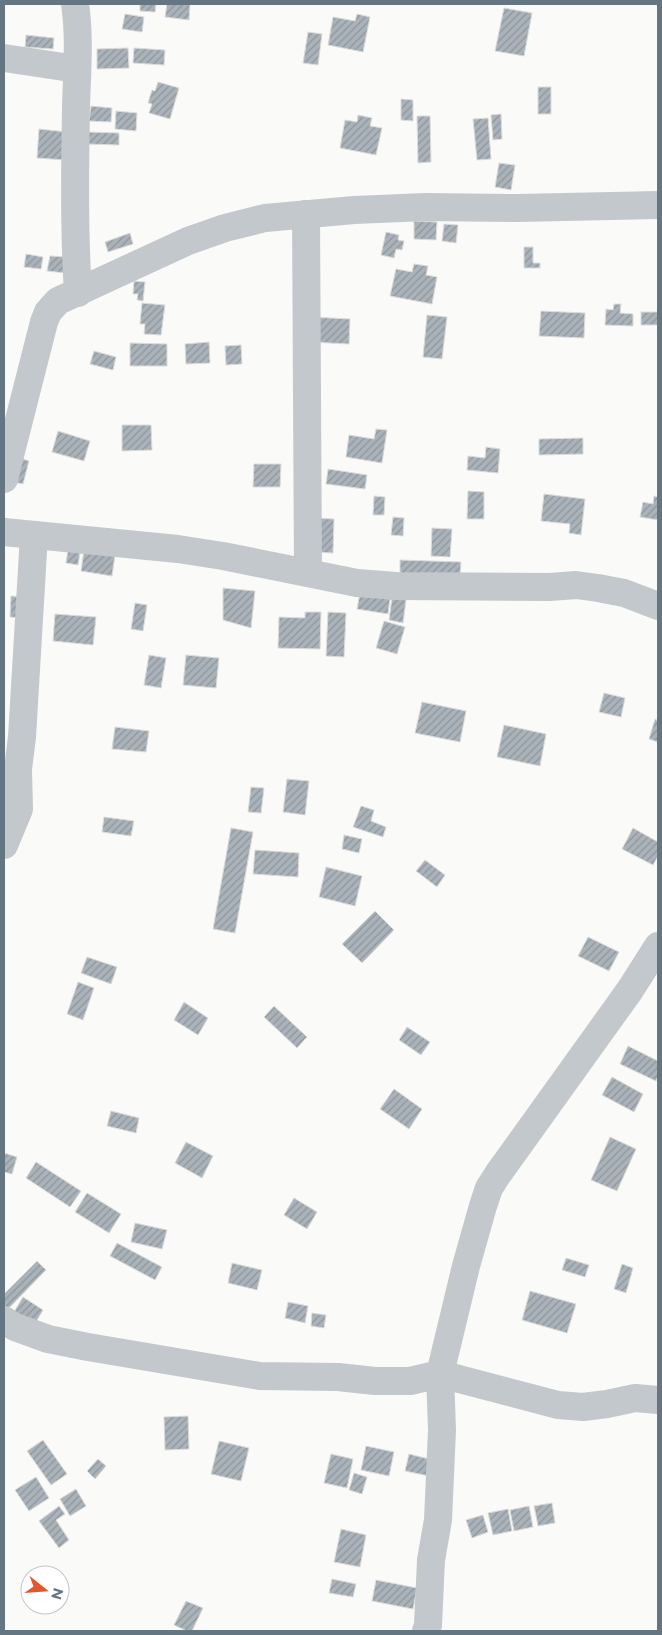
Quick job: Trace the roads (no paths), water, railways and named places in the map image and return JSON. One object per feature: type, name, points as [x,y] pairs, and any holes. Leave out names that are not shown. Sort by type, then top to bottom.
[{"type":"street","points":[[75,4],[77,16],[75,243],[78,293]]},
{"type":"street","points":[[4,58],[77,69]]},
{"type":"street","points":[[4,479],[48,312],[58,301],[143,261],[226,228],[265,218],[426,207],[517,208],[658,205]]},
{"type":"street","points":[[306,214],[308,572]]},
{"type":"street","points":[[4,532],[178,549],[308,572],[357,583],[396,586],[550,587],[576,585],[624,593],[658,606]]},
{"type":"street","points":[[4,845],[19,808],[18,769],[22,737],[34,535]]},
{"type":"street","points":[[426,1631],[432,1560],[438,1520],[442,1430],[440,1374],[466,1266],[489,1188],[630,990],[658,946]]},
{"type":"street","points":[[4,1320],[15,1328],[48,1339],[260,1376],[338,1377],[375,1381],[410,1381],[440,1374],[558,1405],[583,1407],[634,1398],[658,1400]]}]
